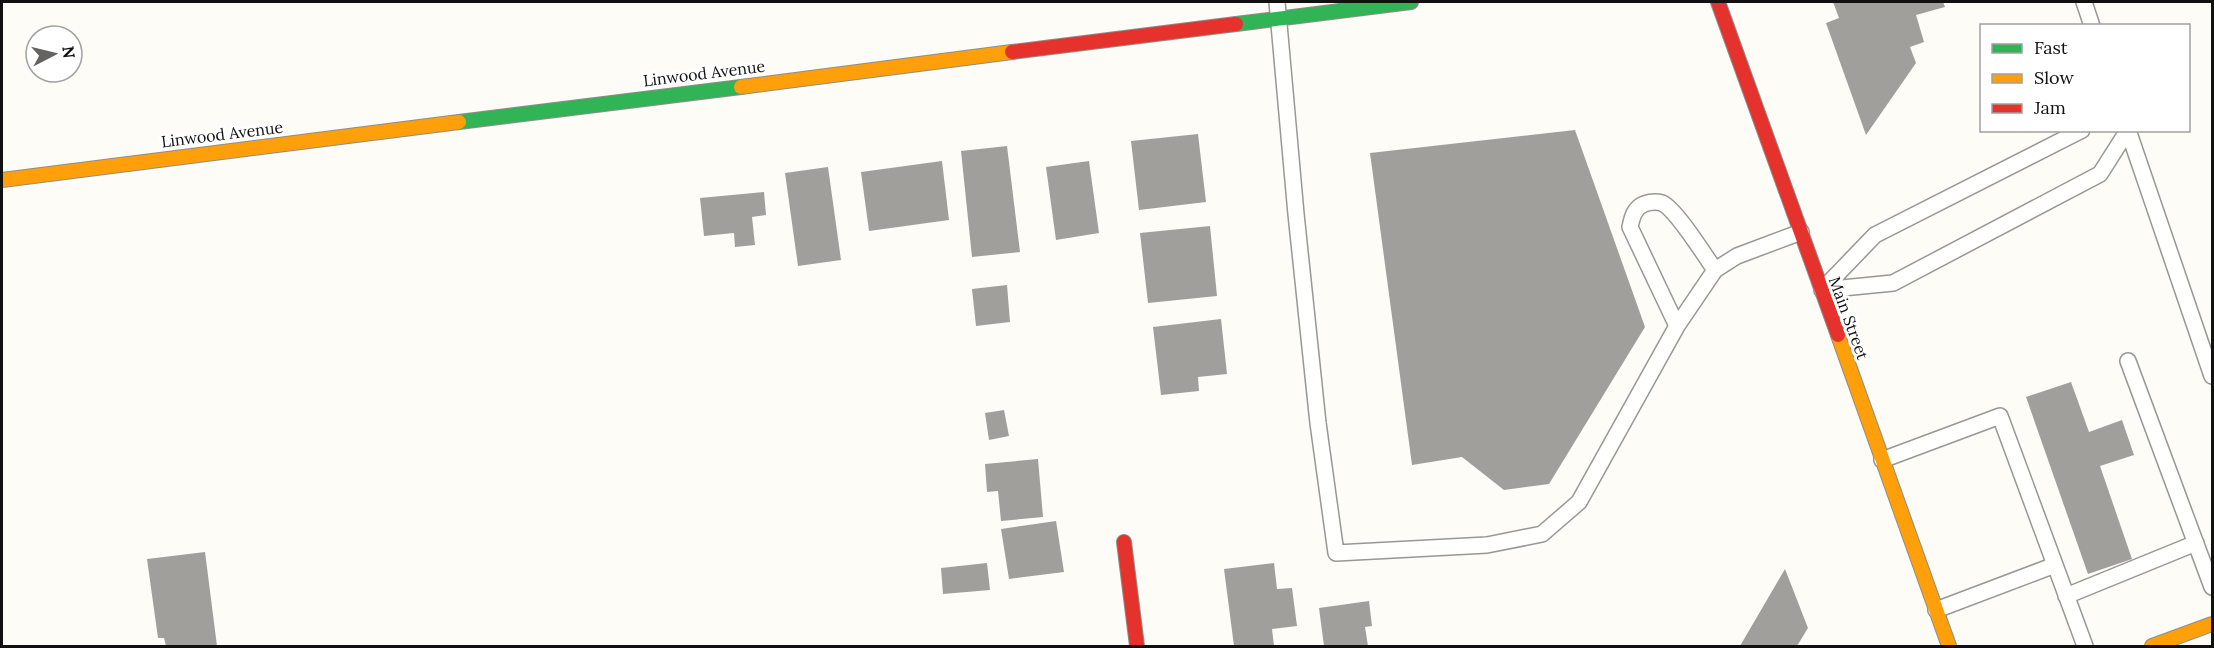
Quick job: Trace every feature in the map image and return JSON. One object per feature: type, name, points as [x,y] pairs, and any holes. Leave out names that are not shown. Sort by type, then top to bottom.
[{"type":"street","name":"Linwood Avenue","points":[[2,180],[1411,2]]},
{"type":"street","name":"Main Street","points":[[1718,2],[1949,646]]},
{"type":"street","points":[[1124,542],[1137,646]]},
{"type":"street","points":[[2152,646],[2212,624]]},
{"type":"lane","points":[[1277,2],[1318,423],[1336,552],[1487,545],[1542,534],[1579,502],[1677,326],[1715,270],[1737,256],[1801,232]]},
{"type":"lane","points":[[2084,2],[2091,24]]},
{"type":"lane","points":[[1822,290],[1875,235],[2078,132]]},
{"type":"lane","points":[[1822,290],[1893,283],[1903,278],[2100,174],[2127,132]]},
{"type":"lane","points":[[2129,132],[2212,376]]},
{"type":"lane","points":[[1677,326],[1630,228],[1632,217],[1640,206],[1652,201],[1664,204],[1715,270]]},
{"type":"lane","points":[[2128,361],[2212,587]]},
{"type":"lane","points":[[1882,460],[2000,416],[2085,646]]},
{"type":"lane","points":[[2066,596],[2196,543]]},
{"type":"lane","points":[[1936,610],[2055,565]]},
{"type":"building","points":[[1833,2],[1943,2],[1945,7],[1916,15],[1924,42],[1910,47],[1916,63],[1866,135],[1826,23],[1839,18]]},
{"type":"building","points":[[1575,130],[1645,327],[1549,484],[1504,490],[1462,457],[1412,465],[1370,153]]},
{"type":"building","points":[[1198,134],[1206,202],[1139,210],[1131,141]]},
{"type":"building","points":[[1007,146],[1020,252],[972,257],[961,151]]},
{"type":"building","points":[[942,161],[949,220],[869,231],[861,172]]},
{"type":"building","points":[[1089,161],[1099,233],[1056,240],[1046,167]]},
{"type":"building","points":[[828,167],[841,260],[798,266],[785,173]]},
{"type":"building","points":[[764,192],[766,215],[752,217],[755,245],[735,247],[734,233],[704,236],[700,198]]},
{"type":"building","points":[[1210,226],[1217,296],[1148,303],[1140,233]]},
{"type":"building","points":[[1007,285],[1010,322],[976,326],[972,289]]},
{"type":"building","points":[[1221,319],[1227,374],[1198,377],[1199,391],[1161,395],[1153,327]]},
{"type":"building","points":[[2071,382],[2089,432],[2122,420],[2134,455],[2100,466],[2132,559],[2088,574],[2026,397]]},
{"type":"building","points":[[1004,410],[1009,436],[989,440],[985,413]]},
{"type":"building","points":[[1038,459],[1043,517],[1001,521],[998,491],[987,492],[985,464]]},
{"type":"building","points":[[1056,521],[1064,572],[1009,579],[1001,529]]},
{"type":"building","points":[[205,552],[217,646],[166,646],[164,638],[158,638],[147,559]]},
{"type":"building","points":[[987,563],[990,590],[943,594],[941,568]]},
{"type":"building","points":[[1274,563],[1277,589],[1292,588],[1297,626],[1272,629],[1274,646],[1234,646],[1224,569]]},
{"type":"building","points":[[1785,569],[1808,628],[1797,646],[1740,646]]},
{"type":"building","points":[[1369,601],[1372,626],[1365,627],[1368,646],[1324,646],[1319,608]]},
{"type":"traffic: fast","points":[[1236,24],[1411,2]]},
{"type":"traffic: fast","points":[[459,122],[741,87]]},
{"type":"traffic: slow","points":[[741,87],[1012,52]]},
{"type":"traffic: slow","points":[[2,180],[459,122]]},
{"type":"traffic: slow","points":[[1838,335],[1949,646]]},
{"type":"traffic: slow","points":[[2152,646],[2212,624]]},
{"type":"traffic: jam","points":[[1718,2],[1838,335]]},
{"type":"traffic: jam","points":[[1012,52],[1236,24]]},
{"type":"traffic: jam","points":[[1124,542],[1137,646]]}]
